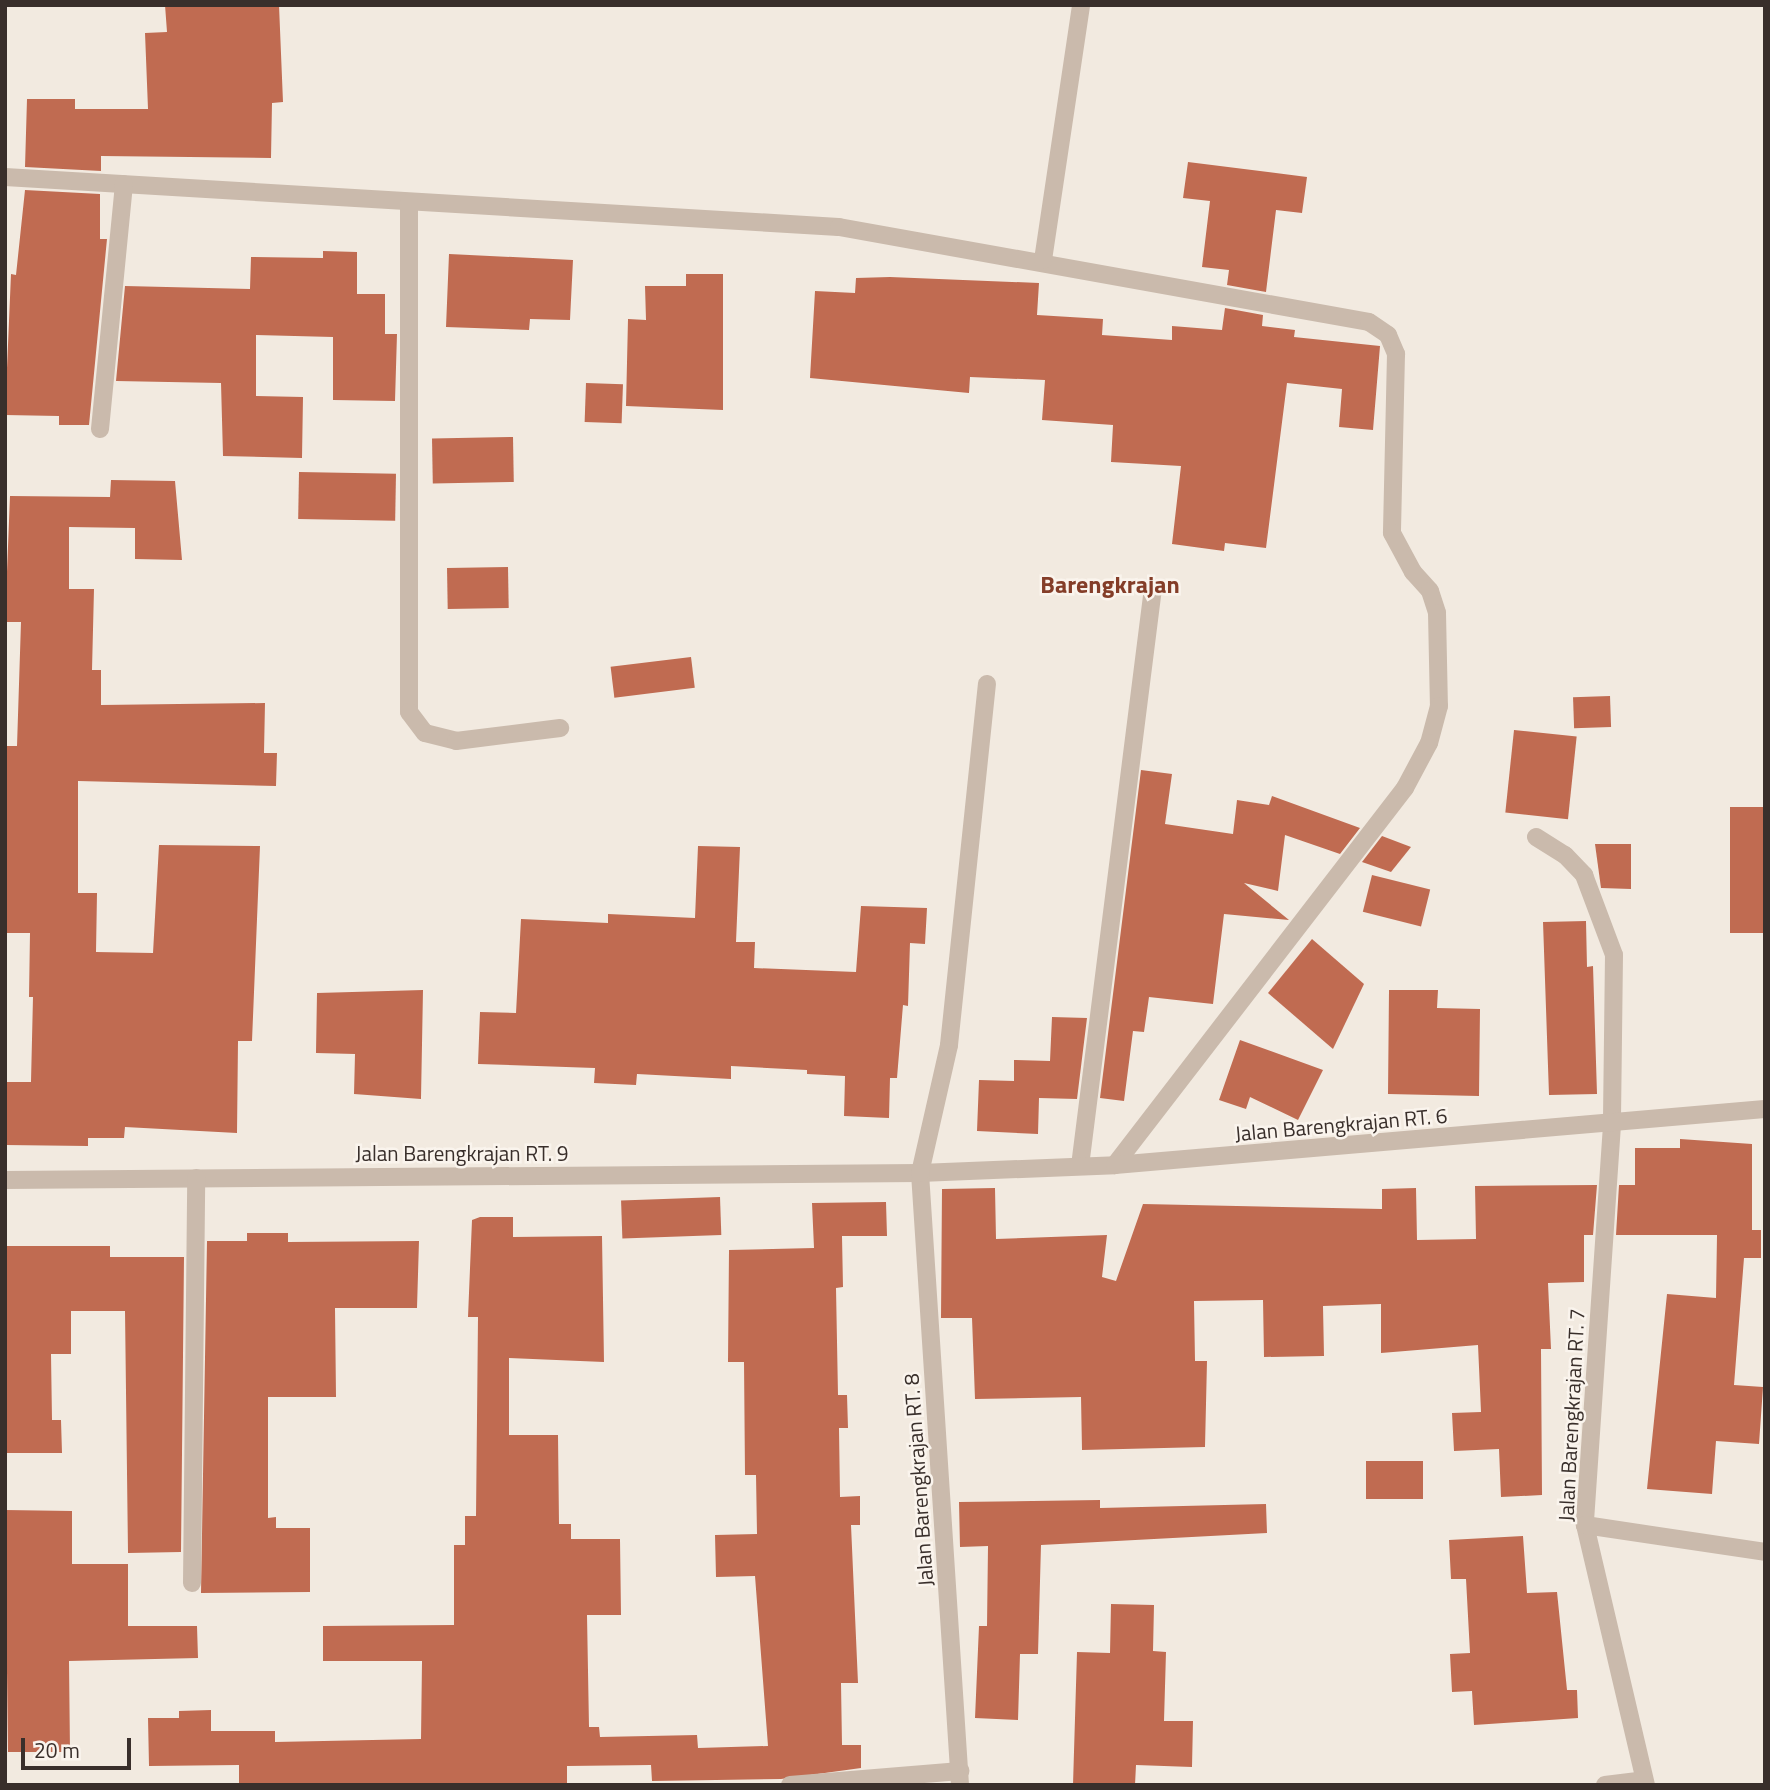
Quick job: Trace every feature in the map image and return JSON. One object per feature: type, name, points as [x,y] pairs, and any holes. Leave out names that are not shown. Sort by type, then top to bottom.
[{"type":"street","points":[[1043,260],[1081,5]]},
{"type":"street","points":[[5,177],[839,227],[1043,260],[1369,322],[1388,335],[1396,354],[1392,533],[1413,572],[1430,591],[1437,613],[1439,706],[1420,765],[1115,1165]]},
{"type":"street","points":[[100,429],[124,184]]},
{"type":"street","points":[[409,202],[409,712],[425,733],[456,741],[560,729]]},
{"type":"street","points":[[1080,1166],[1153,588]]},
{"type":"street","name":"Jalan Barengkrajan RT. 8","points":[[960,1778],[920,1173],[949,1045],[987,684]]},
{"type":"street","name":"Jalan Barengkrajan RT. 7","points":[[1536,837],[1565,855],[1584,875],[1609,932],[1614,955],[1612,1125],[1585,1525],[1645,1782]]},
{"type":"street","name":"Jalan Barengkrajan RT. 6","points":[[920,1173],[1115,1165],[1612,1125],[1765,1109]]},
{"type":"street","name":"Jalan Barengkrajan RT. 9","points":[[5,1180],[920,1173]]},
{"type":"street","points":[[191,1583],[196,1178]]},
{"type":"street","points":[[1585,1525],[1765,1552]]},
{"type":"street","points":[[790,1785],[960,1778]]},
{"type":"street","points":[[1605,1785],[1645,1782]]},
{"type":"building","points":[[165,5],[279,5],[283,102],[272,103],[271,158],[101,156],[101,171],[25,167],[27,99],[75,99],[75,109],[148,109],[145,33],[167,32]]},
{"type":"building","points":[[1188,162],[1307,177],[1302,213],[1276,210],[1266,292],[1227,285],[1229,270],[1202,267],[1210,201],[1183,198]]},
{"type":"building","points":[[25,190],[100,194],[100,239],[107,239],[89,425],[59,425],[59,416],[5,415],[11,274],[16,275]]},
{"type":"building","points":[[323,251],[357,252],[357,294],[385,294],[385,334],[397,334],[395,401],[333,400],[333,337],[256,335],[256,396],[303,397],[302,458],[223,456],[221,383],[116,381],[125,286],[250,289],[251,257],[323,258]]},
{"type":"building","points":[[449,254],[573,260],[570,320],[530,319],[529,330],[446,327]]},
{"type":"building","points":[[686,274],[723,274],[723,410],[626,406],[628,319],[646,320],[645,286],[686,286]]},
{"type":"building","points":[[856,278],[1039,283],[1037,315],[1103,319],[1102,335],[1172,340],[1172,326],[1222,330],[1225,308],[1263,315],[1262,326],[1295,330],[1294,337],[1380,346],[1373,430],[1339,427],[1342,389],[1287,383],[1266,548],[1225,543],[1224,551],[1172,544],[1181,466],[1111,462],[1113,425],[1042,420],[1045,380],[970,377],[969,393],[810,378],[815,291],[855,293]]},
{"type":"building","points":[[586,383],[623,384],[622,423],[585,422]]},
{"type":"building","points":[[513,437],[514,482],[433,483],[432,438]]},
{"type":"building","points":[[299,472],[396,474],[395,521],[298,519]]},
{"type":"building","points":[[111,480],[175,481],[182,560],[135,559],[135,528],[69,527],[69,589],[94,589],[92,670],[101,670],[101,705],[265,703],[264,753],[277,753],[276,786],[78,781],[78,893],[97,893],[96,952],[153,953],[159,845],[260,846],[252,1041],[238,1041],[237,1133],[125,1127],[124,1138],[88,1138],[88,1146],[5,1145],[5,1082],[31,1082],[33,997],[29,997],[30,933],[5,933],[5,746],[17,746],[21,622],[5,622],[10,496],[110,497]]},
{"type":"building","points":[[508,567],[509,608],[448,609],[447,568]]},
{"type":"building","points":[[691,657],[695,688],[614,698],[611,667]]},
{"type":"building","points":[[1610,696],[1611,727],[1574,728],[1573,697]]},
{"type":"building","points":[[1514,730],[1577,737],[1568,819],[1505,813]]},
{"type":"building","points":[[1141,770],[1172,774],[1165,824],[1233,834],[1237,800],[1269,805],[1272,796],[1360,828],[1340,854],[1285,835],[1278,891],[1244,883],[1289,920],[1224,914],[1213,1004],[1149,997],[1144,1032],[1133,1031],[1124,1101],[1100,1098]]},
{"type":"building","points":[[1730,807],[1765,807],[1765,933],[1730,933]]},
{"type":"building","points":[[1382,836],[1411,847],[1391,872],[1362,862]]},
{"type":"building","points":[[1595,844],[1631,844],[1631,889],[1601,888]]},
{"type":"building","points":[[698,846],[740,847],[736,942],[755,942],[754,968],[856,972],[861,906],[927,908],[925,944],[910,943],[908,1006],[903,1005],[897,1078],[890,1078],[889,1118],[844,1116],[845,1076],[807,1074],[807,1070],[731,1066],[731,1079],[637,1074],[636,1085],[594,1083],[595,1068],[478,1064],[480,1012],[516,1013],[521,919],[608,923],[608,914],[695,918]]},
{"type":"building","points":[[1372,875],[1430,890],[1421,926],[1363,912]]},
{"type":"building","points":[[1586,921],[1587,967],[1593,966],[1597,1094],[1549,1095],[1543,922]]},
{"type":"building","points":[[1312,939],[1364,984],[1333,1049],[1268,993]]},
{"type":"building","points":[[423,990],[421,1099],[354,1094],[355,1054],[316,1053],[317,993]]},
{"type":"building","points":[[1389,990],[1438,990],[1437,1008],[1480,1009],[1479,1096],[1388,1094]]},
{"type":"building","points":[[1052,1017],[1087,1018],[1077,1099],[1039,1098],[1038,1134],[977,1131],[979,1080],[1014,1081],[1014,1060],[1050,1061]]},
{"type":"building","points":[[1240,1040],[1323,1070],[1298,1120],[1250,1097],[1246,1109],[1219,1100]]},
{"type":"building","points":[[1680,1139],[1752,1144],[1752,1230],[1761,1230],[1761,1258],[1744,1258],[1734,1385],[1763,1387],[1759,1444],[1716,1441],[1712,1494],[1647,1489],[1667,1294],[1716,1298],[1717,1235],[1616,1235],[1619,1185],[1635,1185],[1635,1148],[1680,1148]]},
{"type":"building","points":[[1597,1185],[1593,1235],[1584,1235],[1584,1282],[1548,1283],[1551,1349],[1541,1349],[1542,1495],[1501,1497],[1499,1449],[1454,1451],[1452,1413],[1481,1412],[1478,1345],[1381,1353],[1381,1304],[1323,1306],[1324,1356],[1264,1357],[1263,1300],[1194,1301],[1195,1361],[1207,1361],[1205,1447],[1082,1450],[1081,1397],[975,1399],[972,1318],[941,1318],[942,1189],[995,1188],[996,1239],[1107,1235],[1102,1277],[1116,1281],[1143,1204],[1382,1209],[1382,1189],[1416,1188],[1417,1240],[1476,1239],[1475,1186]]},
{"type":"building","points":[[720,1197],[721,1235],[622,1238],[621,1200]]},
{"type":"building","points":[[886,1202],[887,1236],[842,1236],[843,1287],[836,1288],[838,1395],[847,1395],[848,1428],[839,1428],[840,1497],[860,1496],[860,1525],[851,1525],[858,1683],[841,1683],[842,1745],[861,1745],[861,1768],[781,1779],[652,1781],[651,1765],[567,1766],[567,1785],[239,1785],[239,1765],[149,1766],[148,1718],[179,1718],[179,1711],[211,1710],[211,1731],[275,1731],[275,1742],[421,1739],[422,1661],[323,1661],[323,1626],[454,1625],[454,1545],[465,1545],[465,1516],[476,1516],[478,1317],[468,1317],[472,1220],[480,1217],[513,1217],[513,1237],[602,1236],[604,1362],[509,1358],[509,1435],[558,1435],[559,1524],[571,1524],[571,1539],[620,1539],[621,1615],[587,1615],[589,1727],[599,1727],[600,1737],[697,1735],[698,1748],[768,1746],[755,1576],[716,1577],[715,1535],[757,1534],[756,1475],[745,1475],[744,1362],[728,1362],[729,1250],[814,1248],[812,1203]]},
{"type":"building","points":[[247,1233],[288,1233],[288,1242],[419,1241],[417,1308],[335,1308],[336,1397],[268,1397],[268,1518],[276,1517],[276,1528],[310,1528],[310,1592],[201,1593],[207,1241],[247,1241]]},
{"type":"building","points":[[5,1246],[110,1246],[110,1257],[184,1257],[181,1552],[128,1553],[125,1311],[71,1311],[71,1354],[51,1354],[52,1420],[61,1420],[62,1453],[5,1453]]},
{"type":"building","points":[[1366,1461],[1423,1461],[1423,1499],[1366,1499]]},
{"type":"building","points":[[1100,1500],[1100,1508],[1266,1504],[1267,1533],[1041,1545],[1038,1654],[1020,1654],[1018,1720],[975,1718],[979,1626],[987,1626],[988,1546],[960,1547],[959,1502]]},
{"type":"building","points":[[5,1510],[72,1511],[72,1564],[128,1564],[128,1626],[197,1626],[198,1658],[69,1661],[70,1752],[8,1752]]},
{"type":"building","points":[[1523,1536],[1527,1593],[1557,1592],[1567,1690],[1577,1690],[1578,1718],[1474,1725],[1472,1691],[1452,1692],[1450,1654],[1470,1653],[1466,1579],[1451,1579],[1449,1540]]},
{"type":"building","points":[[1111,1604],[1154,1605],[1153,1651],[1166,1652],[1164,1721],[1193,1721],[1192,1767],[1136,1765],[1135,1785],[1073,1785],[1077,1652],[1110,1653]]},
{"type":"district","name":"Barengkrajan","points":[[1110,585]]}]
